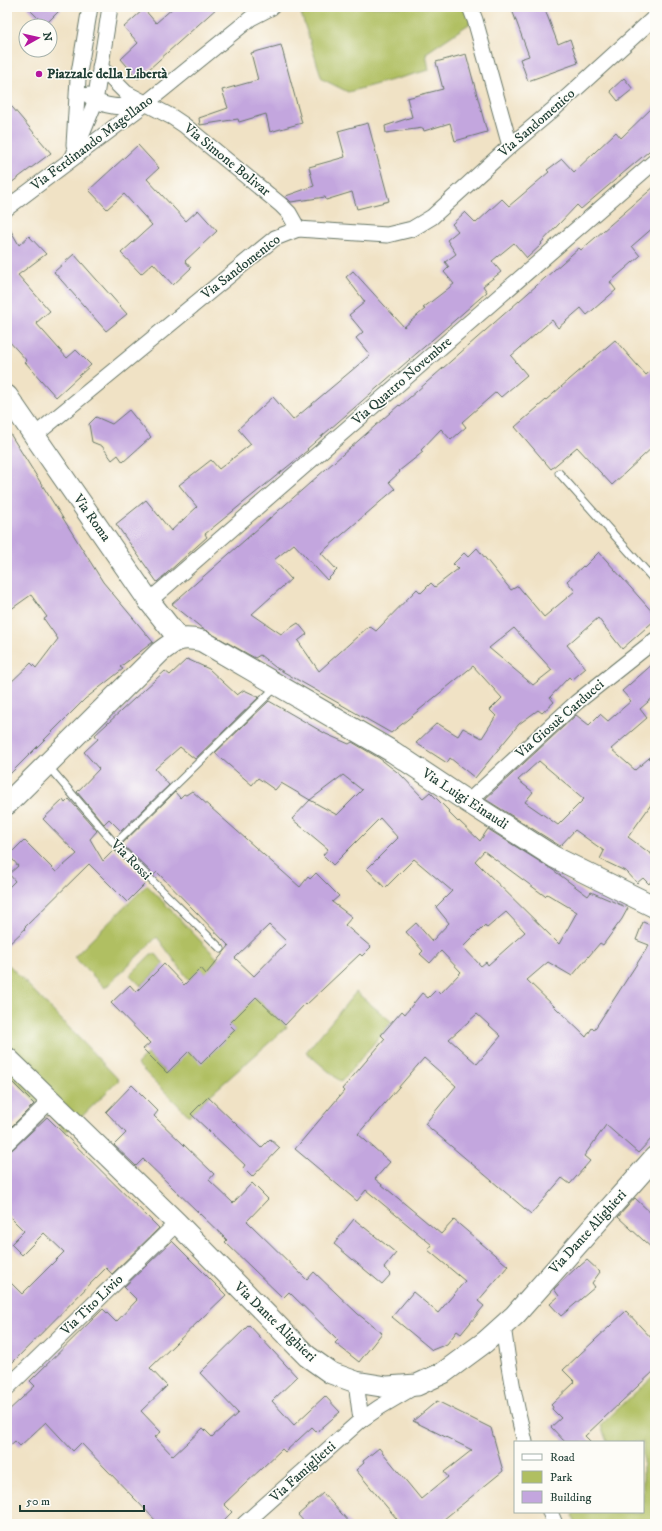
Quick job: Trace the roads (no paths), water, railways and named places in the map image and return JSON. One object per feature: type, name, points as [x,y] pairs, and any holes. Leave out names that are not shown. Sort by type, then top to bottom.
[{"type":"street","points":[[73,158],[78,79],[90,7]]},
{"type":"street","points":[[73,158],[95,102],[110,7]]},
{"type":"street","name":"Via Ferdinando Magellano","points":[[7,208],[145,104],[251,18],[272,7]]},
{"type":"street","points":[[470,7],[475,20],[510,146]]},
{"type":"street","name":"Via Sandomenico","points":[[34,436],[275,238],[298,229],[387,235],[412,229],[432,217],[655,17]]},
{"type":"street","name":"Via Simone Bolivar","points":[[100,67],[126,93],[172,117],[184,125],[281,205],[298,229]]},
{"type":"street","points":[[78,79],[87,95],[95,102],[106,106],[119,107],[145,104]]},
{"type":"street","name":"Via Quattro Novembre","points":[[149,601],[655,161]]},
{"type":"street","name":"Via Roma","points":[[7,396],[149,601],[179,639]]},
{"type":"street","name":"Via Luigi Einaudi","points":[[179,639],[190,638],[202,641],[394,752],[468,802],[554,857],[652,902]]},
{"type":"street","points":[[7,804],[48,765],[160,652],[179,639]]},
{"type":"street","name":"Via Giosuè Carducci","points":[[468,802],[577,702],[655,640]]},
{"type":"street","name":"Via Dante Alighieri","points":[[7,1058],[177,1223],[306,1356],[331,1373],[356,1382],[384,1397],[417,1385],[443,1373],[485,1342],[515,1315],[655,1157]]},
{"type":"street","points":[[7,1143],[50,1100]]},
{"type":"street","name":"Via Tito Livio","points":[[7,1388],[177,1223]]},
{"type":"street","points":[[503,1326],[518,1413],[525,1441]]},
{"type":"street","points":[[356,1382],[361,1420]]},
{"type":"street","name":"Via Famiglietti","points":[[244,1524],[361,1420],[384,1397]]},
{"type":"street","points":[[550,1513],[555,1524]]},
{"type":"lane","points":[[559,473],[655,581]]},
{"type":"lane","points":[[115,844],[279,685]]},
{"type":"lane","name":"Via Rossi","points":[[48,765],[115,844],[220,949]]},
{"type":"place","name":"Piazzale della Libertà","points":[[39,74]]}]
